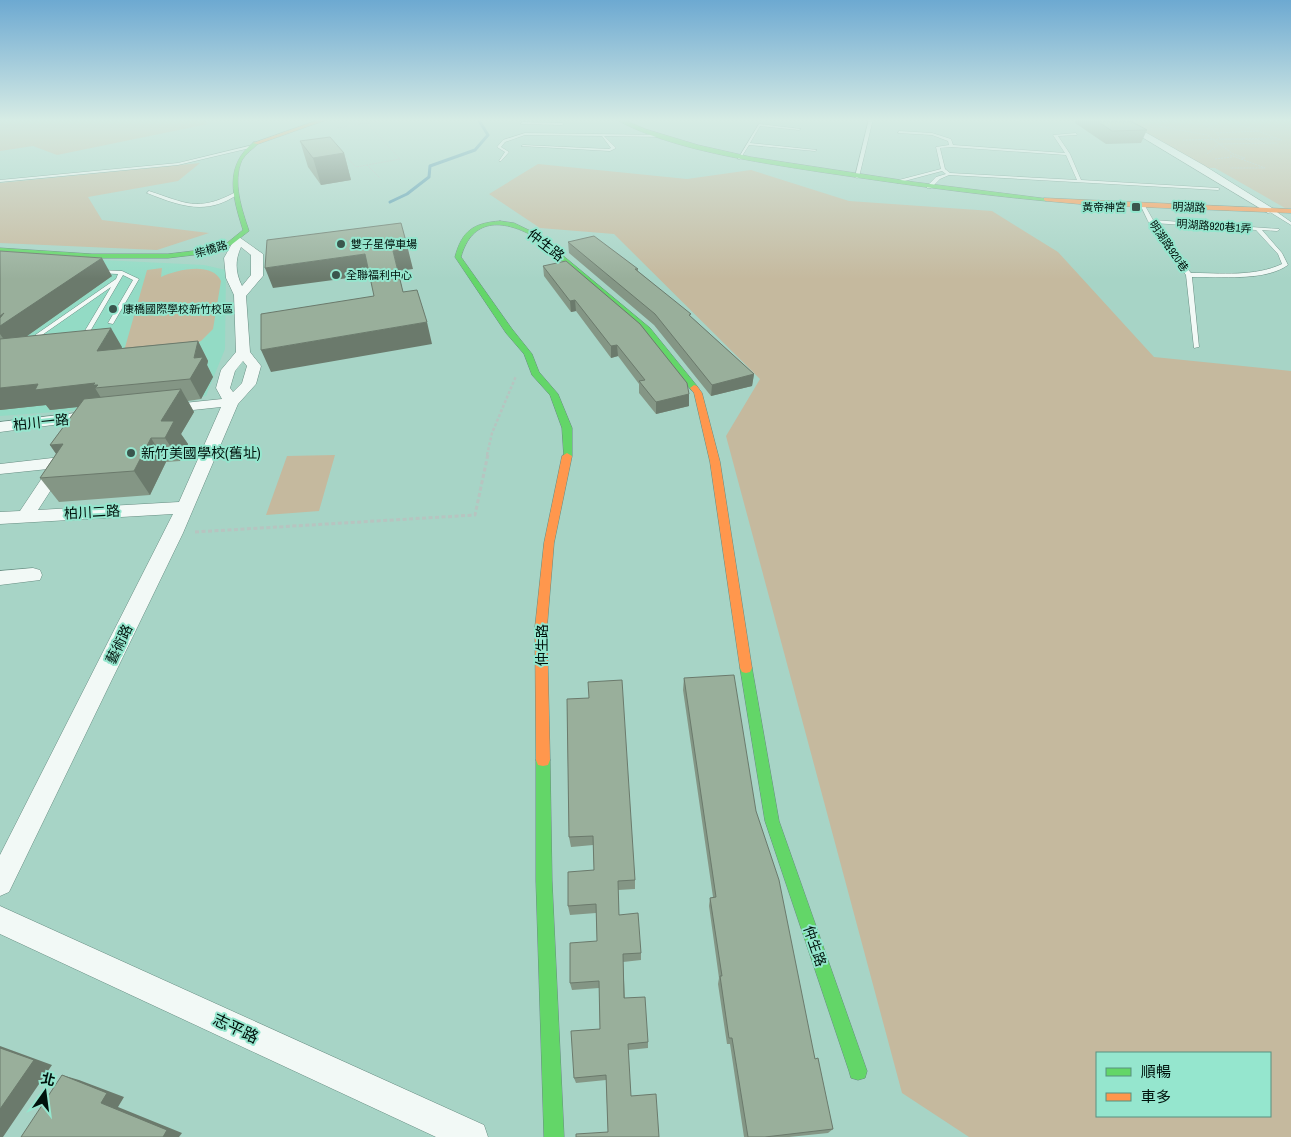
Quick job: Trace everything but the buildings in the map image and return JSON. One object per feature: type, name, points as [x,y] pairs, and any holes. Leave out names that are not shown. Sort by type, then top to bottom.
[{"type":"street","name":"柴橋路","points":[[3,254],[20,251],[156,257],[188,255],[217,249],[238,240],[246,230],[235,200],[237,172]]},
{"type":"street","name":"明湖路","points":[[826,172],[1002,197],[1291,212]]},
{"type":"street","points":[[1209,172],[1272,211]]},
{"type":"street","name":"仲生路","points":[[554,1137],[544,880],[541,626],[549,543],[567,454],[567,428],[554,394],[535,373],[528,354],[509,331],[458,257],[458,244],[463,235],[472,228],[483,225],[508,225],[525,228],[542,240],[647,330],[698,393],[715,462],[733,594],[772,821],[858,1071]]},
{"type":"street","points":[[238,240],[257,254],[257,276],[240,295]]},
{"type":"street","name":"藝術路","points":[[0,884],[174,533],[231,402],[248,384],[254,366],[243,353],[240,295],[232,278],[230,258],[238,240]]},
{"type":"street","points":[[146,411],[231,402],[223,388],[228,370],[243,353]]},
{"type":"street","name":"柏川一路","points":[[0,427],[108,415]]},
{"type":"street","points":[[80,432],[90,417]]},
{"type":"street","points":[[26,515],[70,447]]},
{"type":"street","points":[[0,469],[61,462]]},
{"type":"street","name":"柏川二路","points":[[0,518],[26,515],[184,508]]},
{"type":"street","points":[[0,578],[33,575]]},
{"type":"street","name":"志平路","points":[[0,920],[472,1137]]},
{"type":"lane","points":[[0,180],[88,172]]},
{"type":"lane","points":[[857,177],[858,172]]},
{"type":"lane","points":[[895,182],[935,172]]},
{"type":"lane","points":[[1076,172],[1080,182]]},
{"type":"lane","points":[[929,187],[938,178],[949,174],[1218,189]]},
{"type":"lane","points":[[149,192],[186,207],[204,207],[219,204],[236,194]]},
{"type":"lane","name":"明湖路920巷","points":[[1142,205],[1150,221],[1189,275],[1196,347]]},
{"type":"lane","points":[[1272,211],[1291,224]]},
{"type":"lane","name":"明湖路920巷1弄","points":[[1150,221],[1277,230]]},
{"type":"lane","points":[[1189,275],[1260,273],[1276,270],[1285,265],[1280,254],[1258,229]]},
{"type":"lane","points":[[34,261],[48,252]]},
{"type":"lane","points":[[93,272],[122,273],[136,279],[111,323]]},
{"type":"lane","points":[[74,345],[81,342],[122,273]]},
{"type":"lane","points":[[30,349],[26,344],[117,280]]},
{"type":"path","points":[[374,172],[380,178]]},
{"type":"path","points":[[174,533],[475,515],[492,433],[508,392],[528,354]]},
{"type":"shaded area","points":[[109,172],[189,172],[178,181],[88,197],[102,220],[209,233],[157,250],[0,243],[0,183]]},
{"type":"shaded area","points":[[525,172],[618,172],[687,179],[736,172],[758,172],[849,201],[992,211],[1058,252],[1154,357],[1291,371],[1291,1137],[969,1137],[902,1093],[726,436],[760,379],[614,234],[540,228],[489,194]]},
{"type":"shaded area","points":[[1222,172],[1291,172],[1291,208],[1285,208]]},
{"type":"shaded area","name":"康橋國際學校新竹校區","points":[[1,255],[204,265],[226,270],[225,349],[206,396],[97,409],[0,416]]},
{"type":"shaded area","points":[[162,268],[161,277],[193,269],[210,271],[216,275],[221,281],[213,329],[201,341],[190,346],[120,365],[147,270]]},
{"type":"shaded area","points":[[335,455],[319,511],[266,515],[287,456]]},
{"type":"waterway","points":[[390,202],[407,194],[429,177],[429,172]]},
{"type":"traffic: fast","points":[[0,250],[131,257],[168,256],[202,252],[229,244],[246,231],[239,208],[236,172]]},
{"type":"traffic: fast","points":[[834,172],[914,184],[1046,199]]},
{"type":"traffic: fast","points":[[567,456],[567,428],[554,394],[535,373],[528,354],[509,331],[458,257],[462,244],[468,234],[477,227],[488,224],[512,224],[535,235],[647,330],[694,388]]},
{"type":"traffic: fast","points":[[746,668],[772,821],[858,1071]]},
{"type":"traffic: fast","points":[[543,760],[544,881],[554,1137]]},
{"type":"traffic: slow","points":[[1046,199],[1090,203],[1291,211]]},
{"type":"traffic: slow","points":[[694,388],[698,393],[715,462],[746,668]]},
{"type":"traffic: slow","points":[[543,760],[541,627],[549,543],[567,456]]},
{"type":"place","name":"黃帝神宮","points":[[1136,207]]},
{"type":"place","name":"雙子星停車場","points":[[341,244]]},
{"type":"place","name":"全聯福利中心","points":[[336,275]]},
{"type":"place","name":"康橋國際學校新竹校區","points":[[113,309]]},
{"type":"place","name":"新竹美國學校(舊址)","points":[[131,453]]}]
